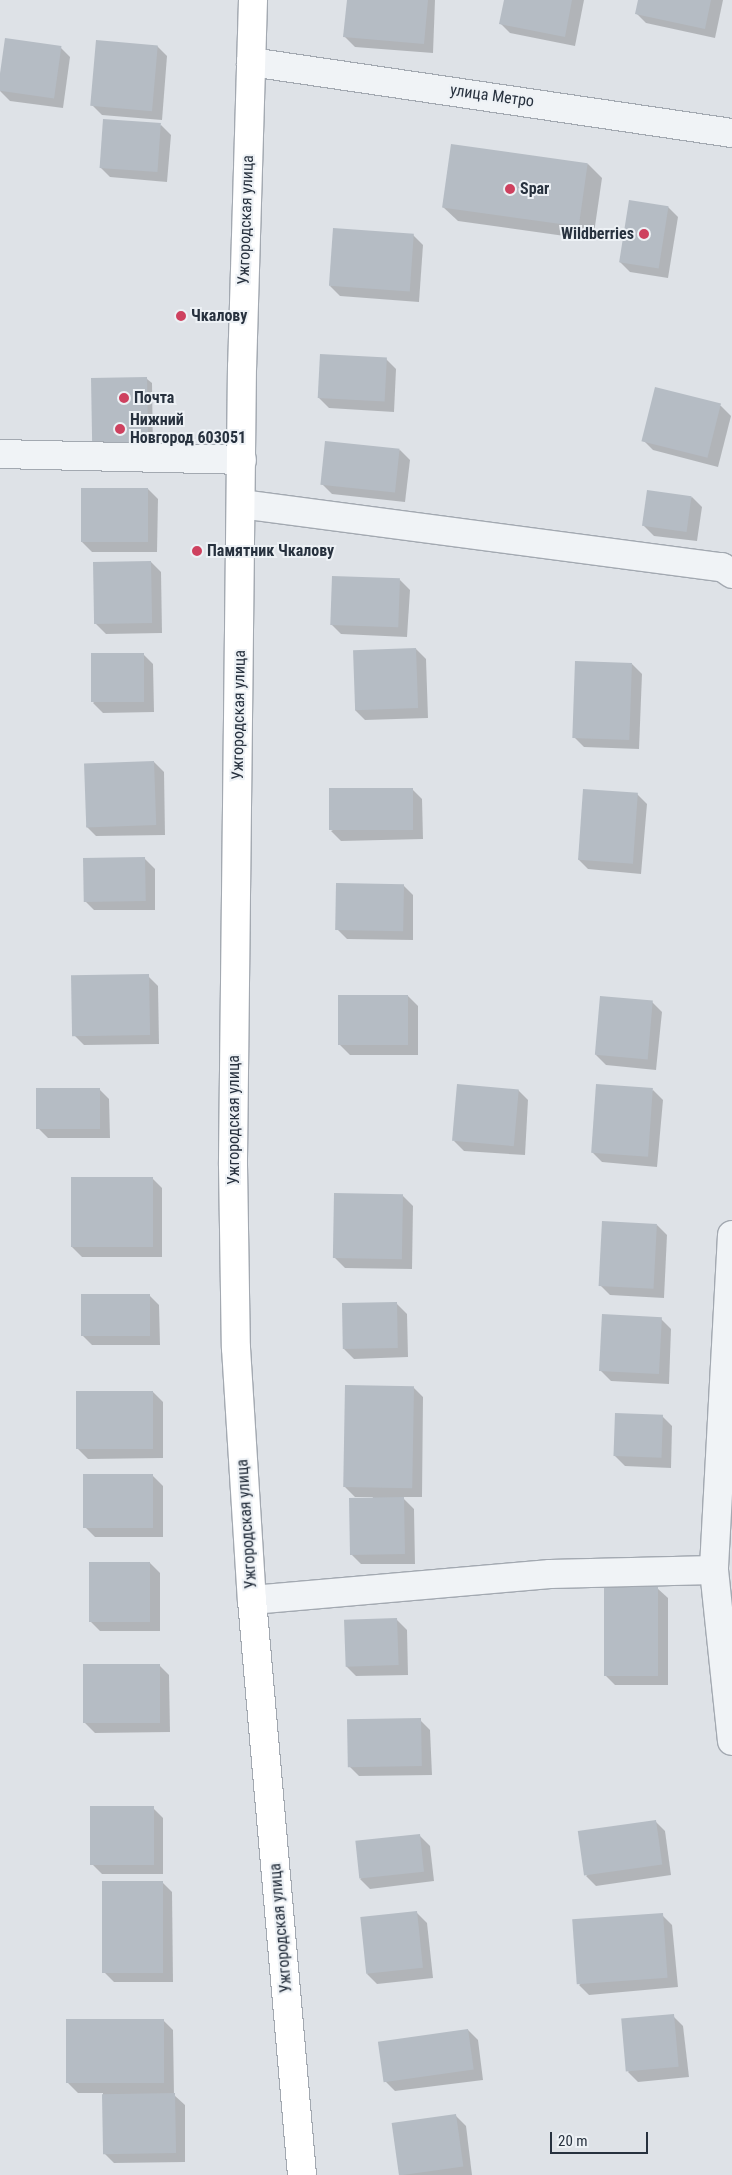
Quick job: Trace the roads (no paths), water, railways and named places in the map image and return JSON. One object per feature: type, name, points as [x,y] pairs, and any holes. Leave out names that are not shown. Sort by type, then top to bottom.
[{"type":"main road","name":"Ужгородская улица","points":[[254,0],[241,504],[233,1165],[236,1348],[252,1600],[302,2175]]},
{"type":"street","name":"улица Метро","points":[[251,62],[732,132]]},
{"type":"street","points":[[0,454],[242,460]]},
{"type":"street","points":[[241,504],[722,567],[732,574]]},
{"type":"street","points":[[732,1235],[714,1570],[728,1657],[732,1741]]},
{"type":"street","points":[[252,1600],[550,1574],[714,1570]]},
{"type":"place","name":"Spar","points":[[510,189]]},
{"type":"place","name":"Wildberries","points":[[644,234]]},
{"type":"place","name":"Чкалову","points":[[181,316]]},
{"type":"place","name":"Почта","points":[[124,398]]},
{"type":"place","name":"Нижний Новгород 603051","points":[[120,429]]},
{"type":"place","name":"Памятник Чкалову","points":[[197,551]]}]
